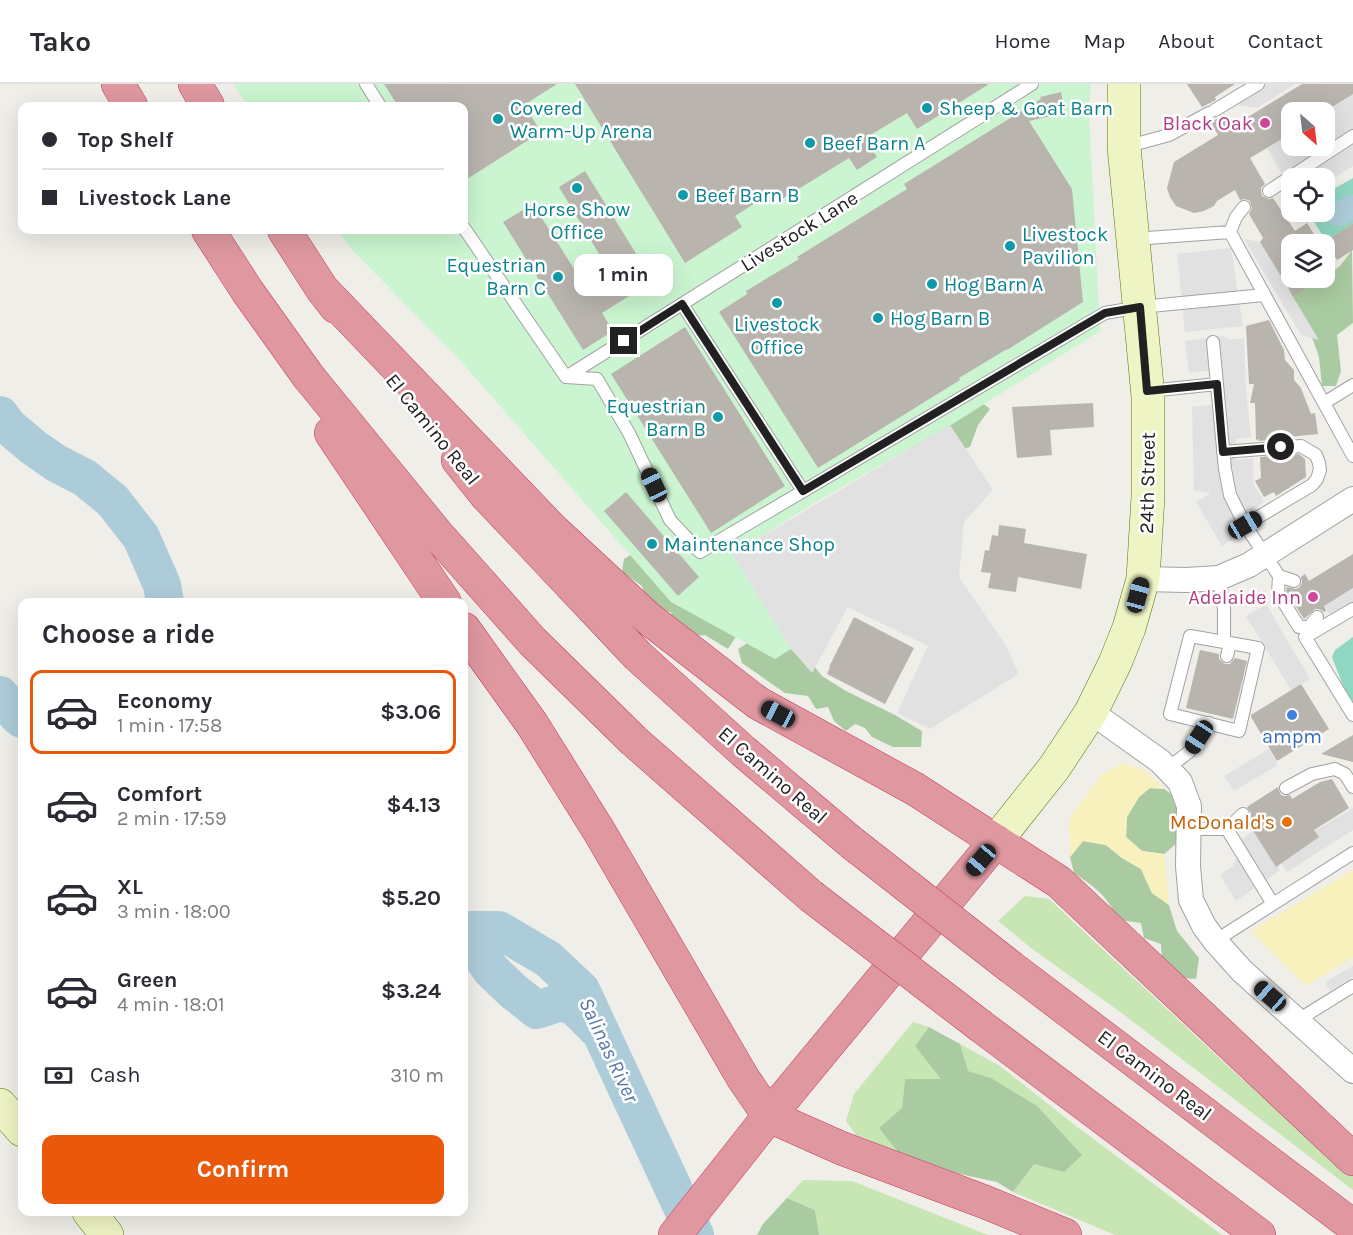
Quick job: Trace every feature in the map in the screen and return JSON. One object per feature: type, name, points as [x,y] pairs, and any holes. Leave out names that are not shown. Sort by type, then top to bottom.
[{"type":"highway","points":[[118,84],[129,102]]},
{"type":"highway","points":[[195,84],[206,102]]},
{"type":"highway","points":[[211,234],[248,292],[330,432],[442,598]]},
{"type":"highway","name":"El Camino Real","points":[[287,234],[322,289],[486,494],[638,656],[743,751],[852,843],[1012,968],[1353,1226]]},
{"type":"highway","points":[[322,289],[552,529],[648,618],[758,703],[915,789],[1059,882],[1353,1159]]},
{"type":"highway","points":[[248,292],[308,376],[437,534],[532,641],[634,741],[811,896],[1259,1235]]},
{"type":"highway","points":[[468,635],[532,724],[599,831],[743,1078],[769,1116],[841,1148],[1065,1235]]},
{"type":"highway","points":[[675,1235],[769,1116],[996,841]]},
{"type":"main road","name":"24th Street","points":[[996,841],[1054,768],[1091,712],[1129,628],[1143,579],[1148,497],[1147,391],[1124,147],[1124,84]]},
{"type":"main road","points":[[0,1105],[18,1125]]},
{"type":"main road","points":[[91,1216],[107,1235]]},
{"type":"street","points":[[1143,579],[1219,578],[1249,565],[1353,499]]},
{"type":"street","points":[[1091,712],[1160,761],[1180,782],[1189,806],[1188,866],[1191,900],[1204,926],[1242,971],[1353,1071]]},
{"type":"lane","points":[[366,84],[377,102]]},
{"type":"lane","name":"Livestock Lane","points":[[566,377],[1032,84]]},
{"type":"lane","points":[[1124,147],[1169,135],[1258,84]]},
{"type":"lane","points":[[1269,191],[1353,136]]},
{"type":"lane","points":[[1230,232],[1236,217],[1244,207]]},
{"type":"lane","points":[[1133,239],[1230,232]]},
{"type":"lane","points":[[1230,232],[1353,456]]},
{"type":"lane","points":[[468,234],[566,377],[597,379],[629,433],[670,520],[700,552],[1105,313],[1140,307],[1264,295]]},
{"type":"lane","points":[[682,304],[803,491]]},
{"type":"lane","points":[[1213,342],[1223,452],[1230,495],[1245,525],[1279,576],[1278,593],[1299,627],[1310,630],[1353,609]]},
{"type":"lane","points":[[1147,391],[1217,384]]},
{"type":"lane","points":[[1324,403],[1353,385]]},
{"type":"lane","points":[[1223,452],[1301,446],[1316,455],[1319,463],[1320,470],[1312,485],[1245,525]]},
{"type":"lane","points":[[1279,576],[1294,581]]},
{"type":"lane","points":[[1219,578],[1224,609],[1227,656]]},
{"type":"lane","points":[[1317,617],[1305,637],[1353,715]]},
{"type":"lane","points":[[1190,636],[1258,648],[1239,731],[1211,720],[1170,714],[1190,636]]},
{"type":"lane","points":[[1167,769],[1190,751],[1211,720]]},
{"type":"lane","points":[[1286,788],[1312,774],[1335,769],[1345,774],[1353,787]]},
{"type":"lane","points":[[1189,829],[1227,829],[1243,814]]},
{"type":"lane","points":[[1227,829],[1273,904]]},
{"type":"lane","points":[[1215,941],[1353,853]]},
{"type":"lane","points":[[1298,1020],[1353,986]]},
{"type":"green space","points":[[233,84],[1091,84],[1089,111],[1100,331],[951,425],[811,505],[733,554],[791,649],[775,659],[671,602],[459,359],[353,251],[340,234],[468,234],[468,102],[245,102]]},
{"type":"green space","points":[[1353,178],[1353,223],[1335,235],[1322,234],[1314,222],[1335,222],[1335,188]]},
{"type":"green space","points":[[1352,250],[1353,323],[1337,335],[1341,371],[1336,386],[1322,386],[1319,357],[1313,340],[1292,309],[1287,294],[1295,288],[1335,288],[1335,270]]},
{"type":"green space","points":[[980,401],[990,409],[978,425],[970,447],[947,453],[906,455],[921,433]]},
{"type":"green space","points":[[638,550],[739,632],[728,649],[705,635],[691,636],[673,627],[671,612],[658,611],[646,600],[642,586],[622,572],[624,559]]},
{"type":"green space","points":[[1353,637],[1353,702],[1343,686],[1332,657],[1335,650]]},
{"type":"green space","points":[[752,640],[780,645],[806,656],[822,676],[922,731],[921,747],[893,747],[872,737],[865,728],[855,724],[846,731],[834,721],[828,707],[816,709],[808,696],[785,693],[742,663],[738,649]]},
{"type":"green space","points":[[1150,788],[1164,789],[1179,799],[1178,842],[1164,854],[1142,851],[1126,837],[1127,817],[1139,797]]},
{"type":"green space","points":[[1083,841],[1106,845],[1141,869],[1152,893],[1169,905],[1177,931],[1199,958],[1196,979],[1182,978],[1162,961],[1161,944],[1144,938],[1141,923],[1119,920],[1110,904],[1100,893],[1074,873],[1070,857]]},
{"type":"green space","points":[[1025,896],[1049,899],[1242,1079],[1276,1104],[1353,1170],[1353,1190],[998,921]]},
{"type":"green space","points":[[913,1022],[929,1027],[915,1046],[942,1079],[905,1079],[902,1108],[880,1128],[898,1152],[856,1135],[846,1121],[854,1094]]},
{"type":"green space","points":[[929,1027],[960,1044],[968,1071],[991,1078],[1037,1106],[1082,1155],[1064,1172],[1034,1164],[1013,1192],[997,1182],[941,1170],[898,1152],[879,1128],[902,1108],[905,1079],[941,1079],[915,1046]]},
{"type":"green space","points":[[960,1044],[1000,1066],[1222,1235],[1115,1235],[1013,1192],[1034,1163],[1064,1172],[991,1078],[967,1071]]},
{"type":"green space","points":[[803,1180],[852,1181],[988,1235],[819,1235],[815,1210],[787,1198]]},
{"type":"green space","points":[[787,1198],[815,1210],[819,1235],[757,1235],[763,1224]]},
{"type":"sand","points":[[1122,763],[1142,769],[1164,789],[1150,788],[1139,797],[1127,817],[1126,837],[1142,851],[1164,854],[1169,905],[1152,893],[1141,869],[1106,845],[1083,841],[1070,857],[1069,819],[1101,775]]},
{"type":"sand","points":[[1353,870],[1353,957],[1306,986],[1251,931]]},
{"type":"shaded area","points":[[1258,84],[1295,84],[1257,108],[1227,103]]},
{"type":"shaded area","points":[[1353,94],[1353,166],[1335,177],[1335,168],[1281,168],[1281,172],[1267,148],[1281,139],[1281,156],[1335,156],[1335,105]]},
{"type":"shaded area","points":[[1244,239],[1260,242],[1281,277],[1281,288],[1288,288],[1319,340],[1301,335]]},
{"type":"shaded area","points":[[1231,248],[1243,326],[1185,332],[1177,254]]},
{"type":"shaded area","points":[[1223,336],[1228,339],[1244,339],[1251,437],[1236,439],[1237,460],[1253,458],[1254,485],[1264,502],[1250,511],[1236,537],[1222,546],[1196,502],[1211,493],[1194,490],[1192,407],[1218,404],[1215,370],[1189,373],[1185,341]]},
{"type":"shaded area","points":[[950,425],[993,490],[964,522],[959,577],[1005,644],[1019,674],[930,729],[897,713],[928,646],[848,607],[812,673],[791,649],[732,554]]},
{"type":"shaded area","points":[[1353,588],[1353,609],[1333,621],[1324,606]]},
{"type":"shaded area","points":[[1266,604],[1310,679],[1291,690],[1246,616]]},
{"type":"shaded area","points":[[1269,749],[1278,765],[1234,791],[1224,776]]},
{"type":"shaded area","points":[[1353,808],[1353,830],[1287,872],[1276,854]]},
{"type":"shaded area","points":[[1255,829],[1280,870],[1236,901],[1220,875],[1233,866],[1244,838]]},
{"type":"shaded area","points":[[1353,966],[1353,977],[1330,991],[1325,982]]},
{"type":"water","points":[[1349,194],[1353,195],[1353,220],[1340,227],[1331,225],[1330,222],[1335,222],[1335,207],[1338,201]]},
{"type":"building","name":"Covered Warm-Up Arena","points":[[384,84],[557,84],[524,105],[541,132],[468,178],[468,102],[395,102]]},
{"type":"building","points":[[575,84],[989,84],[917,129],[907,113],[872,134],[876,141],[869,145],[877,157],[857,170],[849,158],[782,199],[776,190],[735,216],[742,227],[685,263]]},
{"type":"building","points":[[1187,84],[1235,84],[1215,97],[1216,100],[1202,107]]},
{"type":"building","points":[[1302,84],[1353,84],[1353,94],[1335,105],[1335,102],[1281,102],[1281,140],[1250,158],[1265,184],[1261,188],[1262,196],[1273,198],[1281,210],[1281,222],[1289,222],[1295,231],[1307,223],[1314,234],[1281,234],[1281,276],[1260,242],[1263,238],[1249,214],[1252,208],[1250,201],[1240,200],[1235,190],[1217,201],[1214,206],[1194,213],[1176,206],[1167,188],[1174,162],[1218,135],[1211,122],[1225,114],[1233,126]]},
{"type":"building","points":[[1061,92],[1065,113],[1029,121],[1072,189],[1083,302],[818,468],[719,312],[747,294],[746,291],[799,259],[797,257],[907,189],[904,184],[1041,99],[1040,97]]},
{"type":"building","points":[[585,171],[653,281],[602,313],[613,331],[583,350],[503,222],[533,204],[590,294],[614,279],[559,187]]},
{"type":"building","points":[[1353,223],[1353,250],[1337,260],[1335,257],[1335,235]]},
{"type":"building","points":[[1288,288],[1306,288],[1293,296]]},
{"type":"building","points":[[1269,320],[1284,350],[1285,360],[1294,370],[1294,380],[1301,388],[1311,414],[1315,413],[1318,434],[1256,440],[1255,403],[1250,403],[1254,384],[1249,384],[1246,326]]},
{"type":"building","points":[[685,327],[785,486],[711,533],[611,374]]},
{"type":"building","points":[[1093,403],[1094,427],[1050,430],[1052,455],[1017,458],[1012,407]]},
{"type":"building","points":[[1299,454],[1305,459],[1306,477],[1276,496],[1274,492],[1264,497],[1255,481],[1261,478],[1260,457]]},
{"type":"building","name":"Maintenance Shop","points":[[626,492],[699,577],[678,596],[604,511]]},
{"type":"building","points":[[999,525],[1026,529],[1024,543],[1087,554],[1081,589],[1018,577],[1016,592],[988,588],[991,573],[981,572],[985,550],[989,551],[992,535],[998,536]]},
{"type":"building","name":"Adelaide Inn","points":[[1353,554],[1353,588],[1324,606],[1326,611],[1315,609],[1304,619],[1286,591],[1287,587],[1299,588],[1302,583],[1301,577],[1305,574],[1309,581]]},
{"type":"building","points":[[854,617],[914,648],[885,704],[827,674]]},
{"type":"building","points":[[1200,650],[1219,654],[1219,659],[1225,664],[1230,664],[1235,658],[1247,661],[1233,719],[1186,708]]},
{"type":"building","name":"ampm","points":[[1301,684],[1329,729],[1277,761],[1251,715]]},
{"type":"building","points":[[1353,735],[1353,762],[1321,754]]},
{"type":"building","name":"McDonald's","points":[[1332,779],[1349,808],[1314,830],[1319,837],[1276,867],[1247,821],[1251,813],[1247,807],[1278,787],[1281,795],[1290,795],[1292,799],[1320,782]]},
{"type":"waterway","name":"Salinas River","points":[[0,415],[8,426],[33,447],[56,463],[85,478],[113,501],[141,537],[162,585],[164,598]]},
{"type":"waterway","name":"Salinas River","points":[[0,695],[18,716]]},
{"type":"waterway","name":"Salinas River","points":[[468,930],[499,930],[548,959],[581,990],[695,1235]]},
{"type":"waterway","points":[[468,940],[491,970],[537,1010],[561,1002],[575,1007],[597,1029]]},
{"type":"place","name":"Sheep & Goat Barn","points":[[927,108]]},
{"type":"place","name":"Covered Warm-Up Arena","points":[[498,119]]},
{"type":"place","name":"Black Oak","points":[[1265,123]]},
{"type":"place","name":"Beef Barn A","points":[[810,143]]},
{"type":"place","name":"Horse Show Office","points":[[577,188]]},
{"type":"place","name":"Beef Barn B","points":[[683,195]]},
{"type":"place","name":"Livestock Pavilion","points":[[1010,246]]},
{"type":"place","name":"Equestrian Barn C","points":[[558,277]]},
{"type":"place","name":"Hog Barn A","points":[[932,284]]},
{"type":"place","name":"Livestock Office","points":[[777,303]]},
{"type":"place","name":"Hog Barn B","points":[[878,318]]},
{"type":"place","name":"Equestrian Barn B","points":[[718,417]]},
{"type":"place","name":"Maintenance Shop","points":[[652,544]]},
{"type":"place","name":"Adelaide Inn","points":[[1313,597]]},
{"type":"place","name":"ampm","points":[[1292,715]]},
{"type":"place","name":"McDonald's","points":[[1287,822]]},
{"type":"route","points":[[624,341],[682,304],[803,491],[1105,313],[1140,307],[1147,391],[1217,384],[1223,452],[1281,447]]}]
